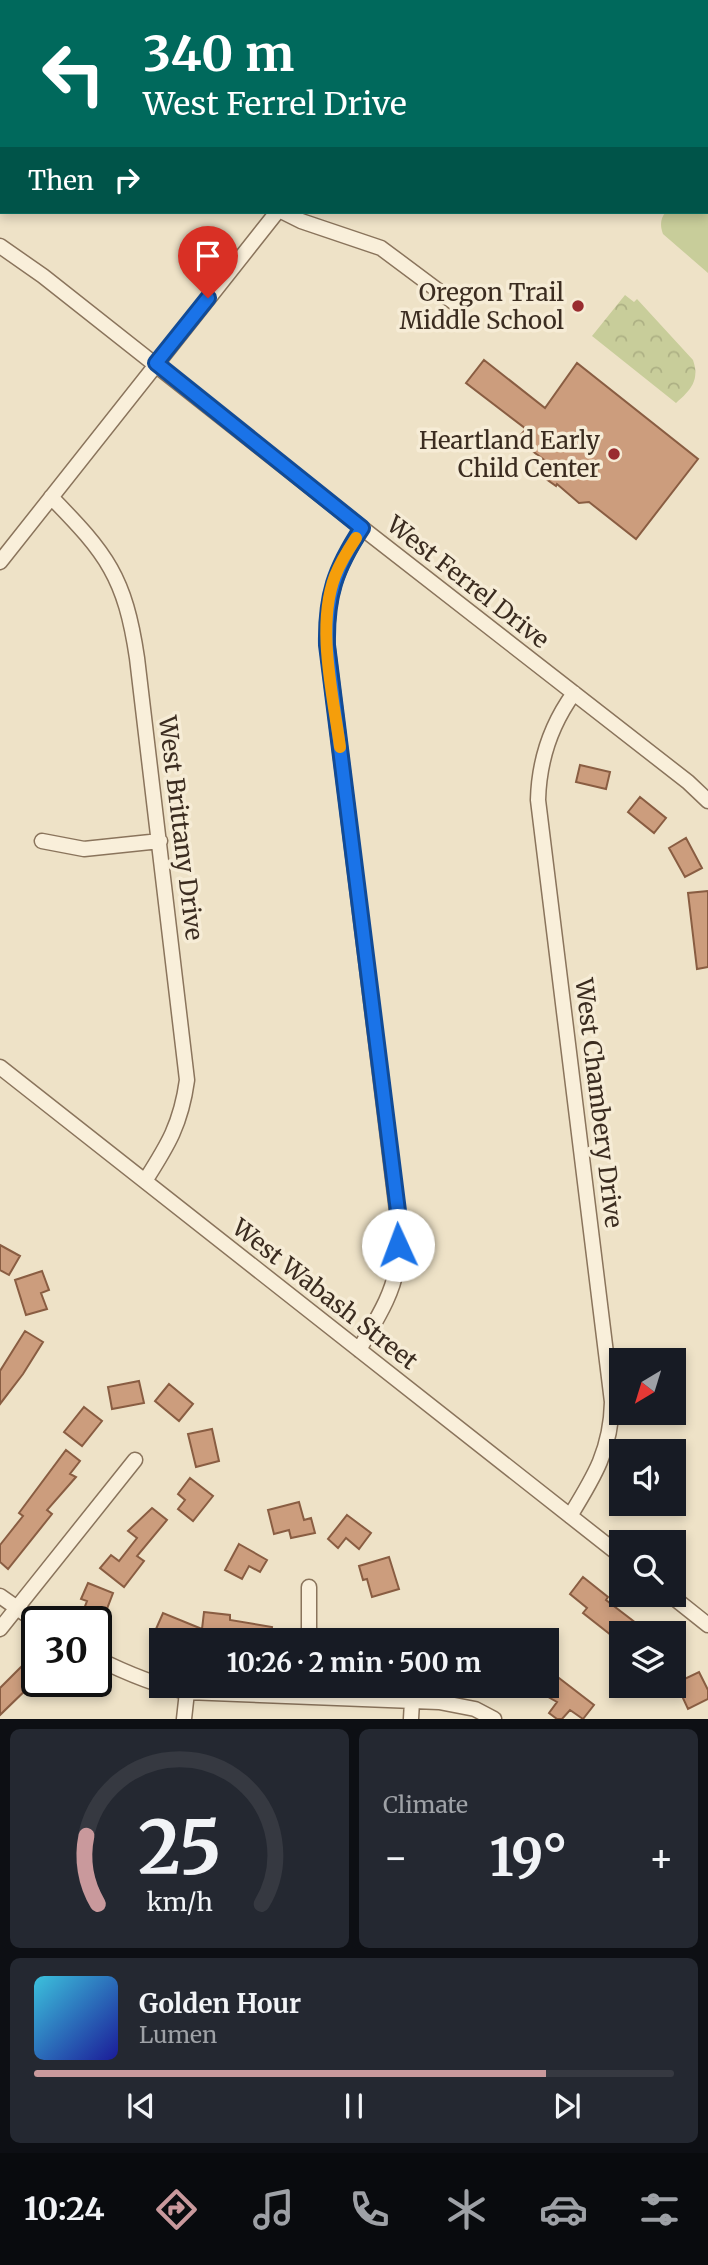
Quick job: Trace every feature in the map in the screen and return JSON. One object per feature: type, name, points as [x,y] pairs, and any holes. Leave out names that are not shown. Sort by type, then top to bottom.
[{"type":"street","points":[[0,562],[275,214]]},
{"type":"street","points":[[287,214],[381,248],[456,304]]},
{"type":"street","name":"West Ferrel Drive","points":[[0,246],[156,363],[362,528],[688,782],[708,801]]},
{"type":"street","name":"West Brittany Drive","points":[[51,497],[81,527],[107,559],[127,603],[137,658],[187,1080],[184,1102],[174,1133],[145,1181]]},
{"type":"street","points":[[359,1350],[385,1305],[394,1280],[398,1264],[400,1227],[327,645],[331,590],[346,553],[362,528]]},
{"type":"street","name":"West Chambery Drive","points":[[570,1516],[602,1460],[611,1430],[612,1402],[538,800],[540,771],[550,735],[573,693]]},
{"type":"street","points":[[42,841],[84,849],[160,841]]},
{"type":"street","name":"West Wabash Street","points":[[0,1067],[609,1547]]},
{"type":"street","points":[[0,1629],[135,1460]]},
{"type":"street","points":[[309,1587],[309,1628]]},
{"type":"street","points":[[0,1597],[21,1611]]},
{"type":"street","points":[[685,1607],[708,1625]]},
{"type":"street","points":[[112,1666],[149,1682]]},
{"type":"street","points":[[184,1719],[186,1698]]},
{"type":"street","points":[[381,1698],[439,1702],[475,1709],[494,1719]]},
{"type":"street","points":[[411,1719],[412,1701]]},
{"type":"green space","points":[[665,214],[708,214],[708,273],[663,234]]},
{"type":"green space","points":[[625,295],[634,302],[637,299],[693,360],[695,379],[686,394],[676,403],[592,336]]},
{"type":"building","name":"Heartland Early Child Center","points":[[484,360],[545,408],[577,363],[698,459],[636,539],[589,502],[579,503],[557,484],[556,486],[539,474],[548,463],[517,439],[526,429],[466,383]]},
{"type":"building","points":[[580,765],[610,772],[606,789],[576,782]]},
{"type":"building","points":[[640,797],[666,818],[654,833],[628,812]]},
{"type":"building","points":[[686,838],[702,868],[685,877],[669,848]]},
{"type":"building","points":[[708,891],[708,967],[697,969],[688,893]]},
{"type":"building","points":[[0,1245],[20,1256],[9,1275],[0,1270]]},
{"type":"building","points":[[42,1271],[49,1290],[41,1293],[47,1309],[26,1315],[15,1280]]},
{"type":"building","points":[[25,1331],[43,1342],[0,1404],[0,1371]]},
{"type":"building","points":[[139,1381],[144,1403],[112,1409],[108,1387]]},
{"type":"building","points":[[169,1384],[193,1404],[179,1421],[155,1401]]},
{"type":"building","points":[[84,1407],[102,1421],[82,1446],[64,1432]]},
{"type":"building","points":[[212,1429],[219,1461],[196,1467],[188,1434]]},
{"type":"building","points":[[66,1450],[80,1461],[70,1474],[76,1477],[47,1510],[52,1514],[8,1569],[0,1562],[0,1545],[23,1516],[19,1513]]},
{"type":"building","points":[[190,1478],[213,1496],[193,1521],[178,1509],[185,1500],[178,1494]]},
{"type":"building","points":[[299,1502],[304,1520],[311,1518],[315,1533],[291,1538],[289,1530],[274,1534],[268,1510]]},
{"type":"building","points":[[152,1508],[167,1520],[137,1556],[144,1561],[124,1587],[100,1568],[111,1555],[119,1561],[137,1538],[128,1531]]},
{"type":"building","points":[[347,1515],[371,1533],[359,1549],[346,1538],[338,1548],[328,1539]]},
{"type":"building","points":[[239,1544],[267,1560],[260,1572],[249,1566],[242,1579],[225,1570]]},
{"type":"building","points":[[389,1557],[399,1589],[372,1597],[367,1579],[363,1580],[359,1566]]},
{"type":"building","points":[[583,1577],[608,1597],[606,1600],[609,1607],[615,1607],[633,1621],[609,1621],[609,1634],[583,1613],[587,1608],[570,1594]]},
{"type":"building","points":[[88,1583],[113,1593],[108,1606],[85,1606],[87,1601],[81,1599]]},
{"type":"building","points":[[204,1612],[230,1615],[230,1620],[272,1627],[272,1628],[202,1628]]},
{"type":"building","points":[[163,1613],[200,1628],[156,1628]]},
{"type":"building","points":[[21,1667],[21,1695],[0,1715],[0,1688]]},
{"type":"building","points":[[699,1672],[708,1690],[708,1699],[688,1709],[683,1698],[686,1698],[686,1678]]},
{"type":"building","points":[[559,1678],[594,1705],[583,1719],[570,1710],[562,1719],[557,1719],[549,1713],[557,1702],[550,1698],[559,1698]]},
{"type":"slow traffic","points":[[340,747],[327,645],[328,605],[335,575],[356,538]]},
{"type":"place","name":"Oregon Trail Middle School","points":[[578,306]]},
{"type":"place","name":"Heartland Early Child Center","points":[[614,454]]},
{"type":"route","points":[[208,298],[156,363],[362,528],[335,575],[328,605],[327,645],[400,1227],[398,1245]]}]
